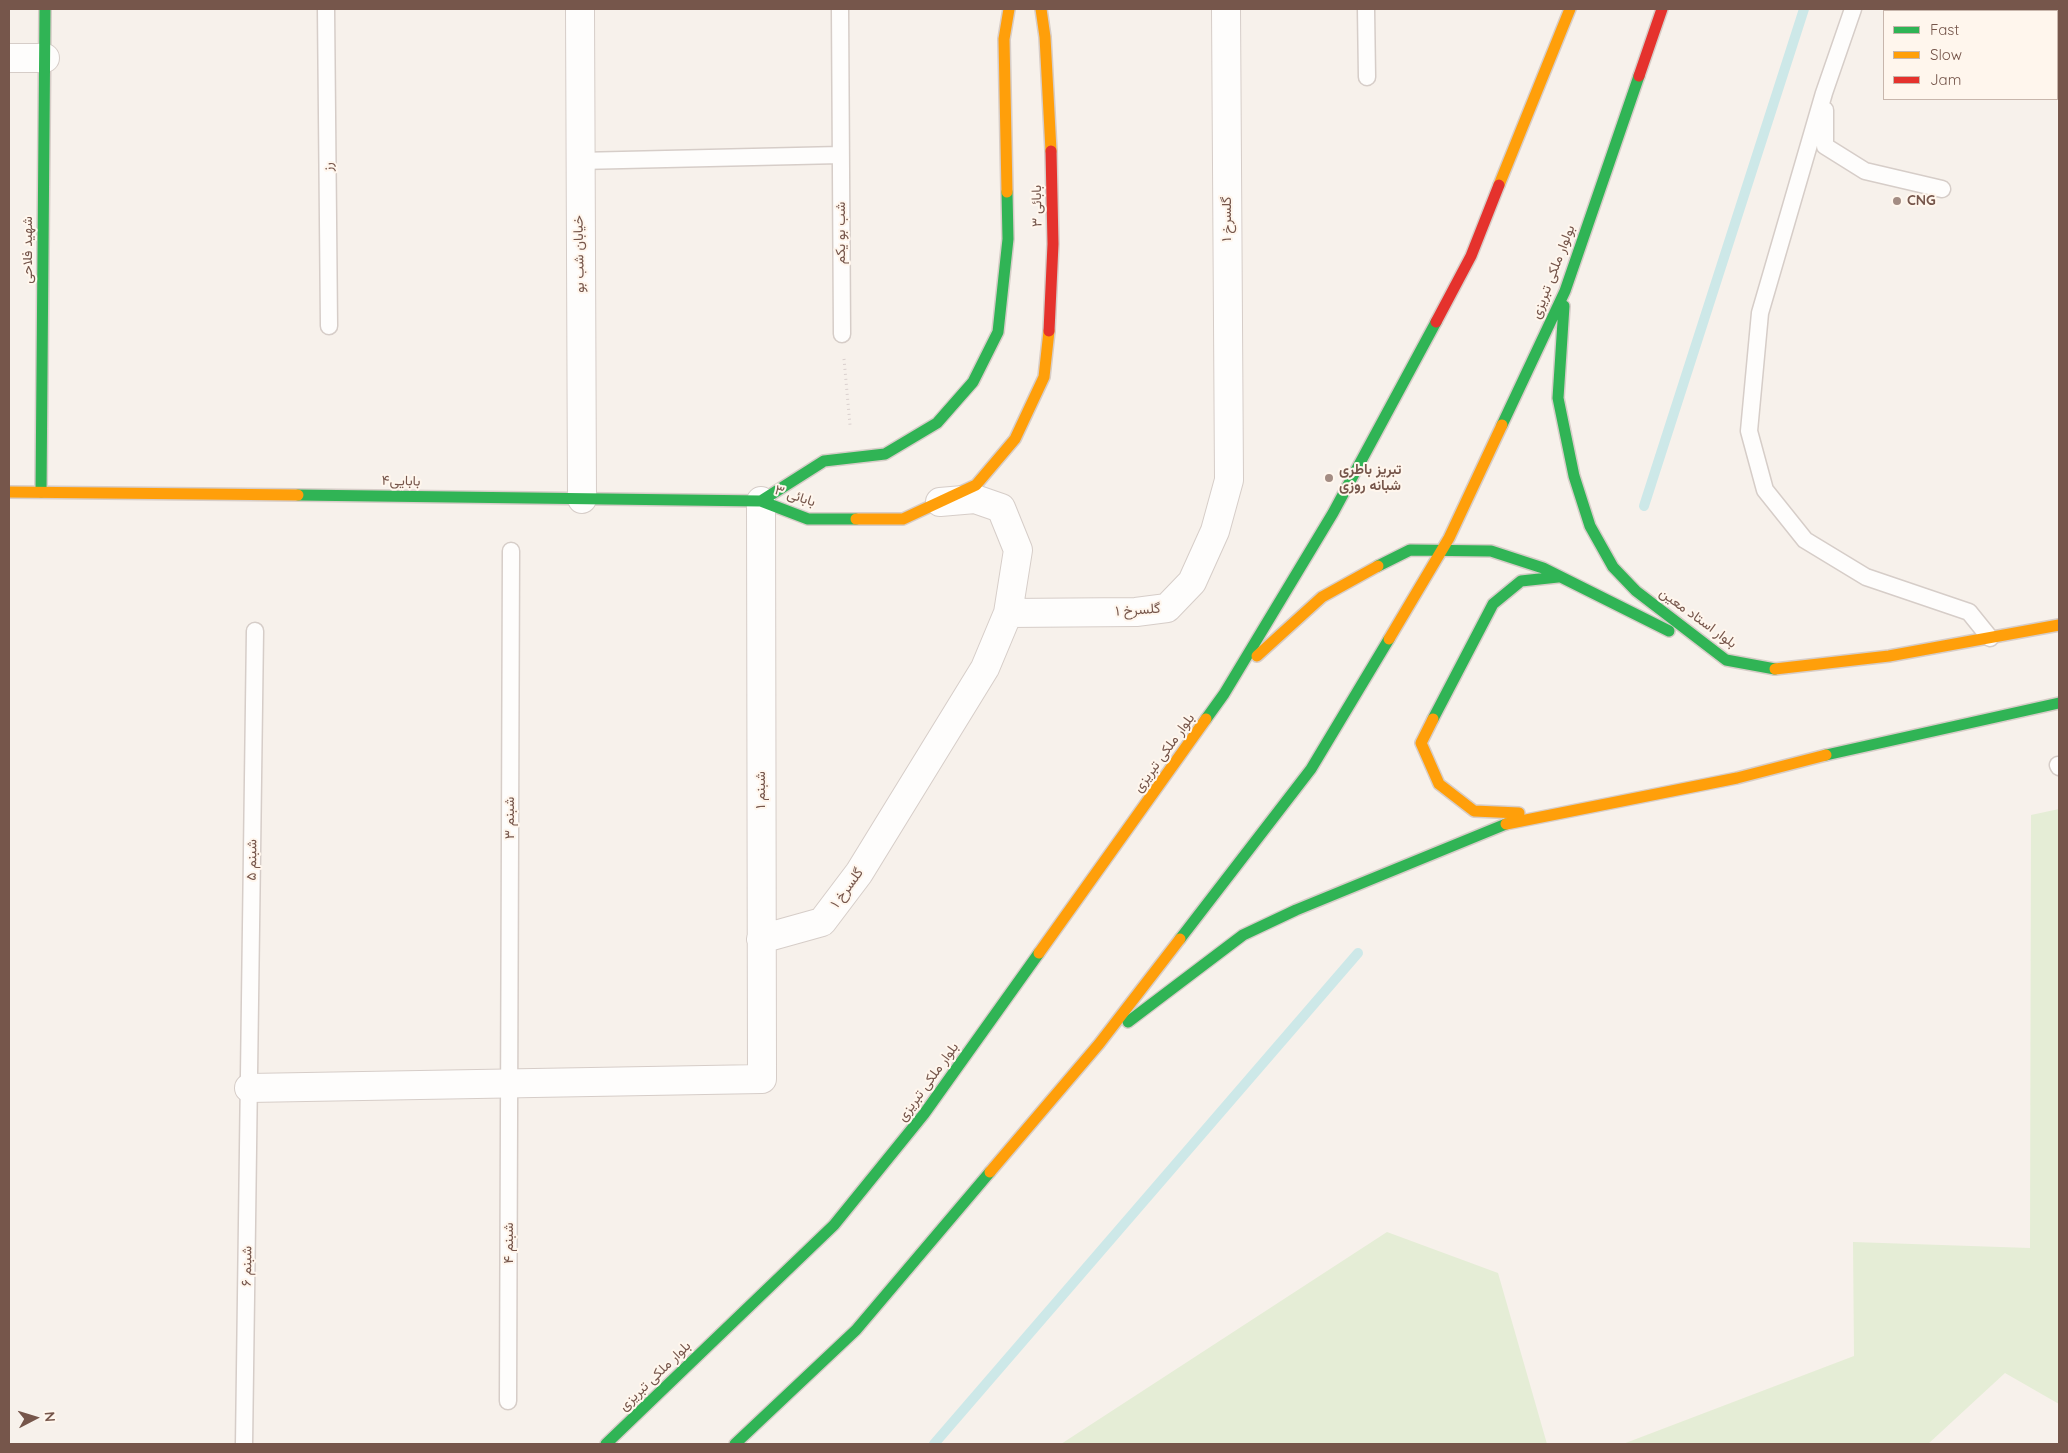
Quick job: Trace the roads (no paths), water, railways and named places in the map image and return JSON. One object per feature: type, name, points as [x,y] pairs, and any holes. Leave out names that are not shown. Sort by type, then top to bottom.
[{"type":"main road","name":"شهید فلاحی","points":[[41,492],[45,9]]},
{"type":"main road","name":"بابائی ۳","points":[[761,500],[824,461],[885,454],[937,423],[973,382],[998,332],[1008,239],[1004,39],[1009,9]]},
{"type":"main road","name":"بابائی ۳","points":[[761,500],[808,519],[903,519],[976,485],[1015,439],[1044,377],[1052,310],[1051,148],[1045,37],[1041,9]]},
{"type":"main road","points":[[1237,674],[1333,514],[1471,256],[1570,9]]},
{"type":"main road","name":"بولوار ملکی تبریزی","points":[[1099,1044],[1311,769],[1449,538],[1565,291],[1662,9]]},
{"type":"main road","name":"بلوار استاد معین","points":[[1565,291],[1558,398],[1574,476],[1590,526],[1613,567],[1636,591],[1726,660],[1770,670],[1889,656],[2059,625]]},
{"type":"main road","name":"بابایی۴","points":[[9,492],[761,500]]},
{"type":"main road","points":[[1237,674],[1322,597],[1355,577],[1410,550],[1491,551],[1543,568],[1726,660]]},
{"type":"main road","points":[[1559,815],[1474,811],[1439,784],[1421,744],[1493,604],[1521,581],[1560,576]]},
{"type":"main road","name":"بلوار ملکى تبریزى","points":[[606,1444],[834,1225],[924,1114],[1237,674]]},
{"type":"main road","points":[[735,1444],[856,1330],[1099,1044],[1242,935],[1296,910],[1500,825],[1559,815],[1737,778],[1860,746],[2059,703]]},
{"type":"street","name":"خیابان شب بو","points":[[580,9],[578,161],[582,499]]},
{"type":"street","name":"گلسرخ ۱","points":[[761,939],[822,922],[854,880],[985,668],[1008,613],[1136,612],[1167,608],[1192,582],[1215,531],[1228,480],[1226,9]]},
{"type":"street","points":[[9,58],[45,58]]},
{"type":"street","points":[[940,502],[975,499],[1001,508],[1018,550],[1008,613]]},
{"type":"street","name":"شبنم ۱","points":[[509,1084],[762,1079],[761,500]]},
{"type":"street","points":[[249,1088],[509,1084]]},
{"type":"lane","name":"رز","points":[[326,9],[329,326]]},
{"type":"lane","name":"شب بو یکم","points":[[840,9],[842,334]]},
{"type":"lane","points":[[1366,9],[1367,77]]},
{"type":"lane","points":[[1853,9],[1824,93],[1760,313],[1749,431],[1765,490],[1806,540],[1866,577],[1969,612],[1990,638]]},
{"type":"lane","points":[[1824,93],[1826,146],[1865,171],[1942,189]]},
{"type":"lane","points":[[578,161],[840,155]]},
{"type":"lane","name":"شبنم ۳","points":[[509,1084],[511,551]]},
{"type":"lane","name":"شبنم ۵","points":[[249,1088],[255,631]]},
{"type":"lane","name":"شبنم ۴","points":[[508,1401],[509,1084]]},
{"type":"lane","name":"شبنم ۶","points":[[244,1444],[249,1088]]},
{"type":"waterway","points":[[1644,506],[1804,9]]},
{"type":"waterway","points":[[934,1444],[1358,953]]},
{"type":"place","name":"CNG","points":[[1897,201]]},
{"type":"place","name":"تبریز باطری شبانه روزی","points":[[1329,478]]}]
